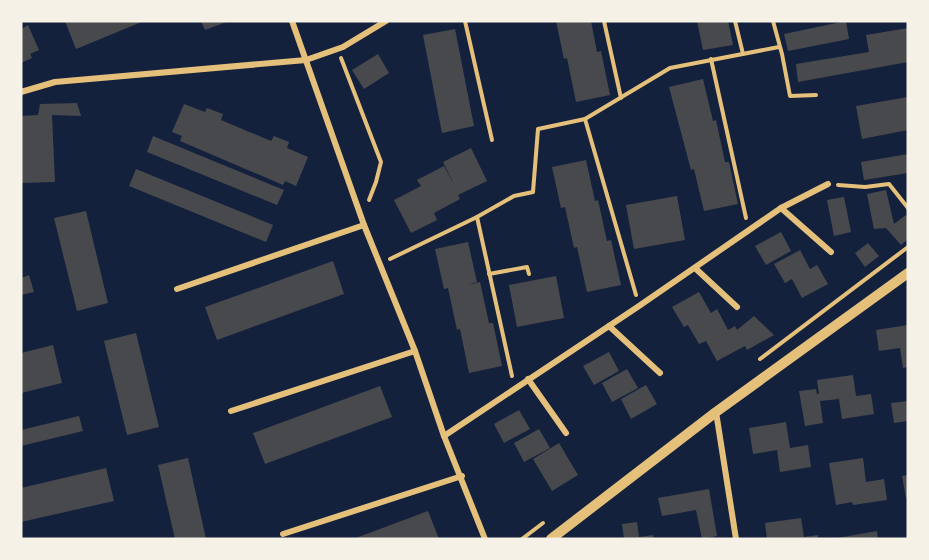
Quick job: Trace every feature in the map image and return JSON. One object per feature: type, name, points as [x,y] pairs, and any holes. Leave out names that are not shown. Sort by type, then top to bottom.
[{"type":"street","points":[[292,21],[364,225],[415,351],[444,436],[462,476],[485,539]]},
{"type":"street","points":[[21,92],[55,82],[306,60],[337,49],[386,21]]},
{"type":"street","points":[[444,436],[781,208],[828,184]]},
{"type":"street","points":[[781,208],[831,252]]},
{"type":"street","points":[[177,289],[364,225]]},
{"type":"street","points":[[695,268],[737,307]]},
{"type":"street","points":[[551,539],[716,412],[908,273]]},
{"type":"street","points":[[609,326],[660,373]]},
{"type":"street","points":[[231,411],[415,351]]},
{"type":"street","points":[[528,379],[566,433]]},
{"type":"street","points":[[716,412],[736,539]]},
{"type":"street","points":[[283,534],[462,476]]},
{"type":"path","points":[[465,21],[492,140]]},
{"type":"path","points":[[604,21],[621,98]]},
{"type":"path","points":[[735,21],[742,54]]},
{"type":"path","points":[[773,21],[790,96],[816,95]]},
{"type":"path","points":[[380,264],[477,217],[514,196],[533,192],[538,129],[585,119],[670,68],[779,47]]},
{"type":"path","points":[[337,49],[381,162],[370,194],[364,225]]},
{"type":"path","points":[[711,59],[748,230]]},
{"type":"path","points":[[585,119],[639,306]]},
{"type":"path","points":[[828,184],[865,187],[889,184],[908,208]]},
{"type":"path","points":[[477,217],[515,388]]},
{"type":"path","points":[[489,274],[528,267],[529,274]]},
{"type":"building","points":[[65,21],[144,21],[76,49]]},
{"type":"building","points":[[201,21],[229,21],[205,30]]},
{"type":"building","points":[[556,21],[591,21],[597,52],[601,51],[610,95],[576,102],[567,58],[564,59]]},
{"type":"building","points":[[697,21],[728,21],[733,45],[703,50]]},
{"type":"building","points":[[846,21],[849,39],[788,51],[784,34]]},
{"type":"building","points":[[28,25],[39,50],[30,54],[32,58],[21,63],[21,29]]},
{"type":"building","points":[[908,28],[908,62],[798,82],[796,64],[869,52],[866,35]]},
{"type":"building","points":[[455,29],[474,126],[442,133],[423,35]]},
{"type":"building","points":[[378,54],[389,73],[364,89],[352,70]]},
{"type":"building","points":[[703,79],[713,121],[716,120],[725,162],[729,162],[738,204],[704,211],[669,87]]},
{"type":"building","points":[[908,97],[908,130],[862,139],[856,106]]},
{"type":"building","points":[[77,103],[81,116],[52,115],[55,182],[21,183],[21,116],[38,115],[40,104]]},
{"type":"building","points":[[184,104],[205,112],[207,108],[223,114],[221,120],[271,141],[274,136],[289,142],[287,148],[308,157],[296,186],[285,181],[283,185],[180,141],[182,136],[172,132]]},
{"type":"building","points":[[153,136],[284,190],[277,205],[147,152]]},
{"type":"building","points":[[471,148],[487,181],[458,195],[460,199],[434,213],[437,220],[411,233],[394,200],[421,186],[417,180],[444,166],[455,186],[443,162]]},
{"type":"building","points":[[908,154],[908,173],[864,180],[861,162]]},
{"type":"building","points":[[586,160],[607,241],[611,240],[621,285],[587,292],[577,247],[574,248],[565,207],[561,208],[552,167]]},
{"type":"building","points":[[136,169],[273,225],[266,242],[129,186]]},
{"type":"building","points":[[886,190],[894,224],[906,215],[908,218],[908,239],[901,245],[886,228],[874,229],[867,194]]},
{"type":"building","points":[[677,196],[685,240],[634,249],[626,205]]},
{"type":"building","points":[[844,197],[851,232],[834,236],[827,200]]},
{"type":"building","points":[[86,211],[108,303],[77,311],[54,218]]},
{"type":"building","points":[[781,232],[791,251],[766,265],[755,246]]},
{"type":"building","points":[[468,242],[477,282],[468,285],[480,282],[489,323],[493,323],[502,366],[469,373],[460,329],[457,330],[448,288],[444,289],[435,249]]},
{"type":"building","points":[[868,243],[879,256],[865,267],[855,253]]},
{"type":"building","points":[[800,250],[810,269],[817,265],[828,284],[802,298],[792,279],[785,283],[774,264]]},
{"type":"building","points":[[333,261],[344,294],[217,340],[205,307]]},
{"type":"building","points":[[29,275],[34,292],[21,295],[21,278]]},
{"type":"building","points":[[556,276],[564,318],[517,327],[509,285]]},
{"type":"building","points":[[699,292],[711,313],[717,309],[728,330],[735,326],[737,330],[754,316],[774,335],[747,350],[745,346],[717,361],[706,341],[699,344],[688,325],[684,327],[672,307]]},
{"type":"building","points":[[908,325],[908,367],[903,368],[900,348],[879,351],[876,330]]},
{"type":"building","points":[[136,333],[159,427],[127,435],[104,341]]},
{"type":"building","points":[[53,345],[62,383],[21,393],[21,353]]},
{"type":"building","points":[[609,352],[619,371],[594,385],[583,366]]},
{"type":"building","points":[[627,369],[638,388],[612,402],[602,383]]},
{"type":"building","points":[[853,375],[856,396],[871,394],[874,414],[842,419],[839,399],[820,401],[823,423],[805,426],[799,391],[816,389],[819,394],[817,380]]},
{"type":"building","points":[[646,385],[657,404],[631,419],[621,399]]},
{"type":"building","points":[[380,386],[392,417],[265,464],[253,433]]},
{"type":"building","points":[[908,401],[908,421],[894,423],[891,403]]},
{"type":"building","points":[[519,410],[530,429],[504,443],[494,424]]},
{"type":"building","points":[[79,416],[83,431],[21,446],[21,430]]},
{"type":"building","points":[[786,422],[790,448],[808,445],[811,467],[780,472],[777,450],[753,454],[749,428]]},
{"type":"building","points":[[539,429],[550,448],[524,462],[514,443]]},
{"type":"building","points":[[559,443],[578,475],[552,491],[533,459]]},
{"type":"building","points":[[188,458],[206,539],[175,539],[158,465]]},
{"type":"building","points":[[863,458],[866,482],[884,479],[887,500],[836,505],[829,463]]},
{"type":"building","points":[[106,468],[114,501],[21,522],[21,488]]},
{"type":"building","points":[[908,475],[908,498],[906,498],[902,476]]},
{"type":"building","points":[[709,489],[717,536],[702,539],[696,510],[662,516],[658,498]]},
{"type":"building","points":[[428,511],[439,539],[353,539]]},
{"type":"building","points":[[801,518],[804,537],[818,535],[818,539],[767,539],[765,523]]},
{"type":"building","points":[[637,522],[639,537],[653,535],[654,539],[624,539],[622,524]]},
{"type":"building","points":[[877,531],[878,539],[837,539],[837,538]]}]
